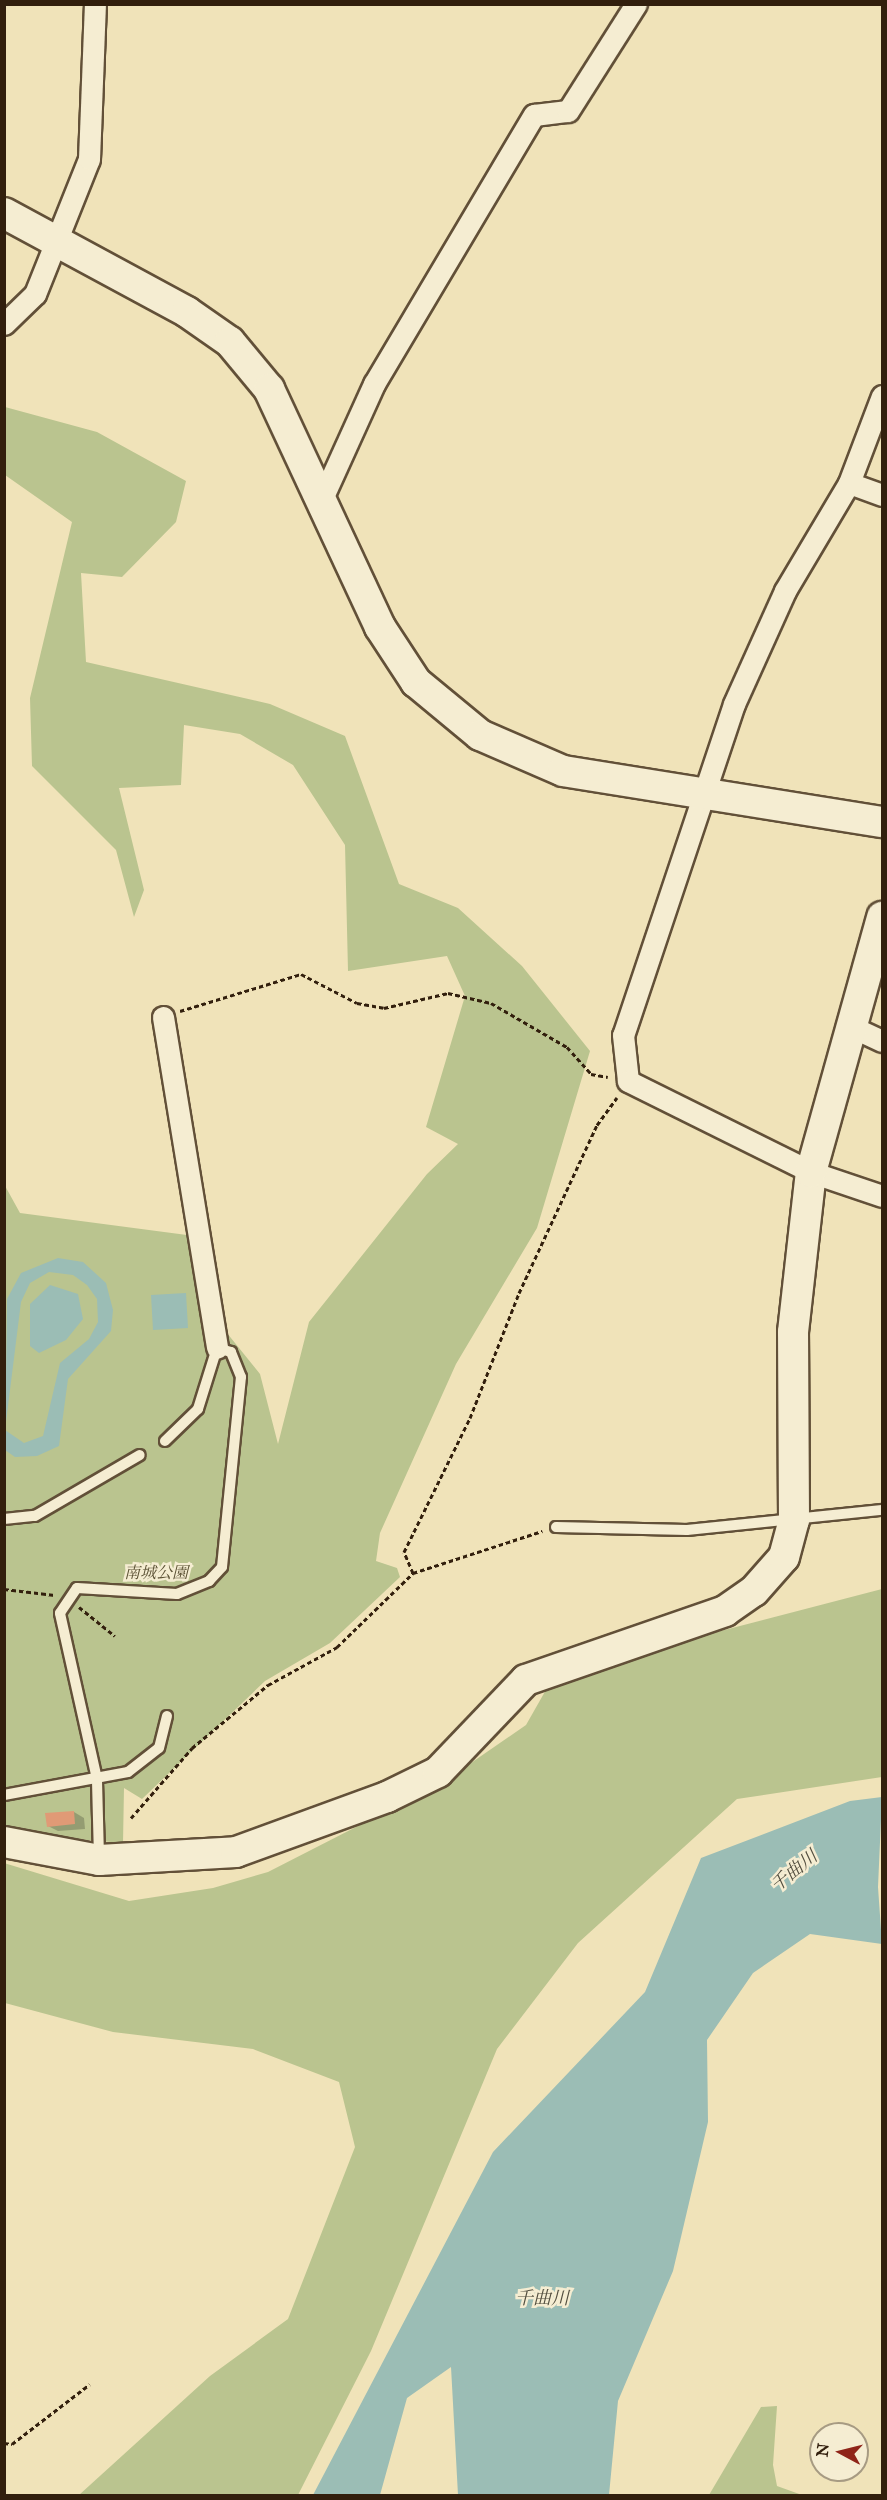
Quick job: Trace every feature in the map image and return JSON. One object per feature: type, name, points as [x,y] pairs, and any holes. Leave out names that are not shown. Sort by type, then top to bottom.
[{"type":"street","points":[[4,324],[35,294],[89,159],[95,4]]},
{"type":"street","points":[[320,503],[374,384],[534,115],[568,111],[636,4]]},
{"type":"street","points":[[4,213],[56,238],[230,342],[268,388],[380,627],[416,682],[450,714],[517,755],[563,771],[882,822]]},
{"type":"street","points":[[882,396],[849,483],[785,591],[734,704],[706,794],[681,848],[668,908],[623,1035],[628,1081],[812,1172],[882,1196]]},
{"type":"street","points":[[849,483],[882,495]]},
{"type":"street","points":[[4,1842],[99,1860],[236,1852],[387,1797],[438,1772],[526,1680],[725,1611],[754,1591],[784,1557],[795,1520],[793,1332],[812,1172],[854,1028],[882,917]]},
{"type":"street","points":[[163,1017],[217,1348]]},
{"type":"street","points":[[854,1028],[882,1041]]},
{"type":"lane","points":[[99,1860],[97,1779],[63,1635],[60,1613],[68,1597],[77,1588],[97,1587],[177,1594],[209,1581],[222,1567],[241,1377],[231,1352],[217,1348],[208,1390],[165,1442]]},
{"type":"lane","points":[[4,1520],[35,1516],[140,1455]]},
{"type":"lane","points":[[556,1527],[687,1530],[882,1510]]},
{"type":"lane","points":[[4,1795],[128,1772],[159,1748],[167,1716]]},
{"type":"path","points":[[163,1017],[301,974],[357,1003],[384,1008],[448,993],[490,1003],[567,1047],[591,1074],[628,1081],[597,1125],[519,1293],[470,1418],[404,1552],[413,1574]]},
{"type":"path","points":[[131,1818],[209,1733],[268,1685],[337,1647],[413,1574],[556,1527]]},
{"type":"path","points":[[4,1589],[42,1594]]},
{"type":"path","points":[[68,1597],[115,1636]]},
{"type":"path","points":[[4,2443],[12,2444],[90,2384]]},
{"type":"green space","name":"南城公園","points":[[5,407],[97,432],[186,481],[176,522],[122,577],[81,573],[86,662],[270,704],[345,736],[399,884],[458,908],[522,966],[590,1051],[537,1228],[456,1364],[380,1533],[376,1561],[397,1568],[400,1577],[330,1643],[265,1681],[142,1799],[124,1788],[123,1843],[5,1833],[4,1184],[20,1213],[202,1237],[214,1317],[260,1374],[278,1444],[309,1322],[427,1174],[458,1144],[426,1127],[465,996],[447,956],[348,971],[345,845],[293,765],[240,734],[184,725],[181,785],[119,788],[144,890],[134,917],[116,850],[32,766],[30,698],[72,522],[5,475]]},
{"type":"green space","points":[[882,1589],[882,1777],[737,1799],[578,1943],[497,2049],[371,2351],[298,2495],[79,2495],[210,2376],[288,2319],[355,2147],[339,2082],[253,2049],[113,2032],[5,2003],[4,1863],[129,1901],[213,1888],[268,1872],[442,1783],[526,1725],[555,1674]]},
{"type":"green space","points":[[777,2406],[773,2465],[777,2486],[802,2495],[709,2495],[761,2407]]},
{"type":"water","points":[[58,1258],[83,1262],[106,1283],[113,1310],[111,1331],[68,1379],[59,1446],[37,1456],[15,1457],[5,1450],[5,1430],[24,1443],[43,1436],[60,1363],[89,1339],[98,1322],[97,1299],[87,1285],[73,1275],[49,1272],[30,1283],[21,1302],[5,1428],[7,1299],[21,1273]]},
{"type":"water","points":[[50,1285],[78,1294],[83,1319],[66,1340],[39,1353],[30,1346],[30,1304]]},
{"type":"water","points":[[186,1293],[188,1328],[153,1330],[151,1295]]},
{"type":"water","name":"千曲川","points":[[882,1797],[878,1887],[882,1944],[810,1934],[753,1973],[707,2040],[708,2122],[673,2271],[618,2401],[609,2495],[458,2495],[451,2367],[407,2398],[380,2495],[313,2495],[493,2152],[645,1992],[701,1858],[850,1801]]},
{"type":"building","points":[[74,1811],[75,1824],[47,1827],[45,1813]]}]
